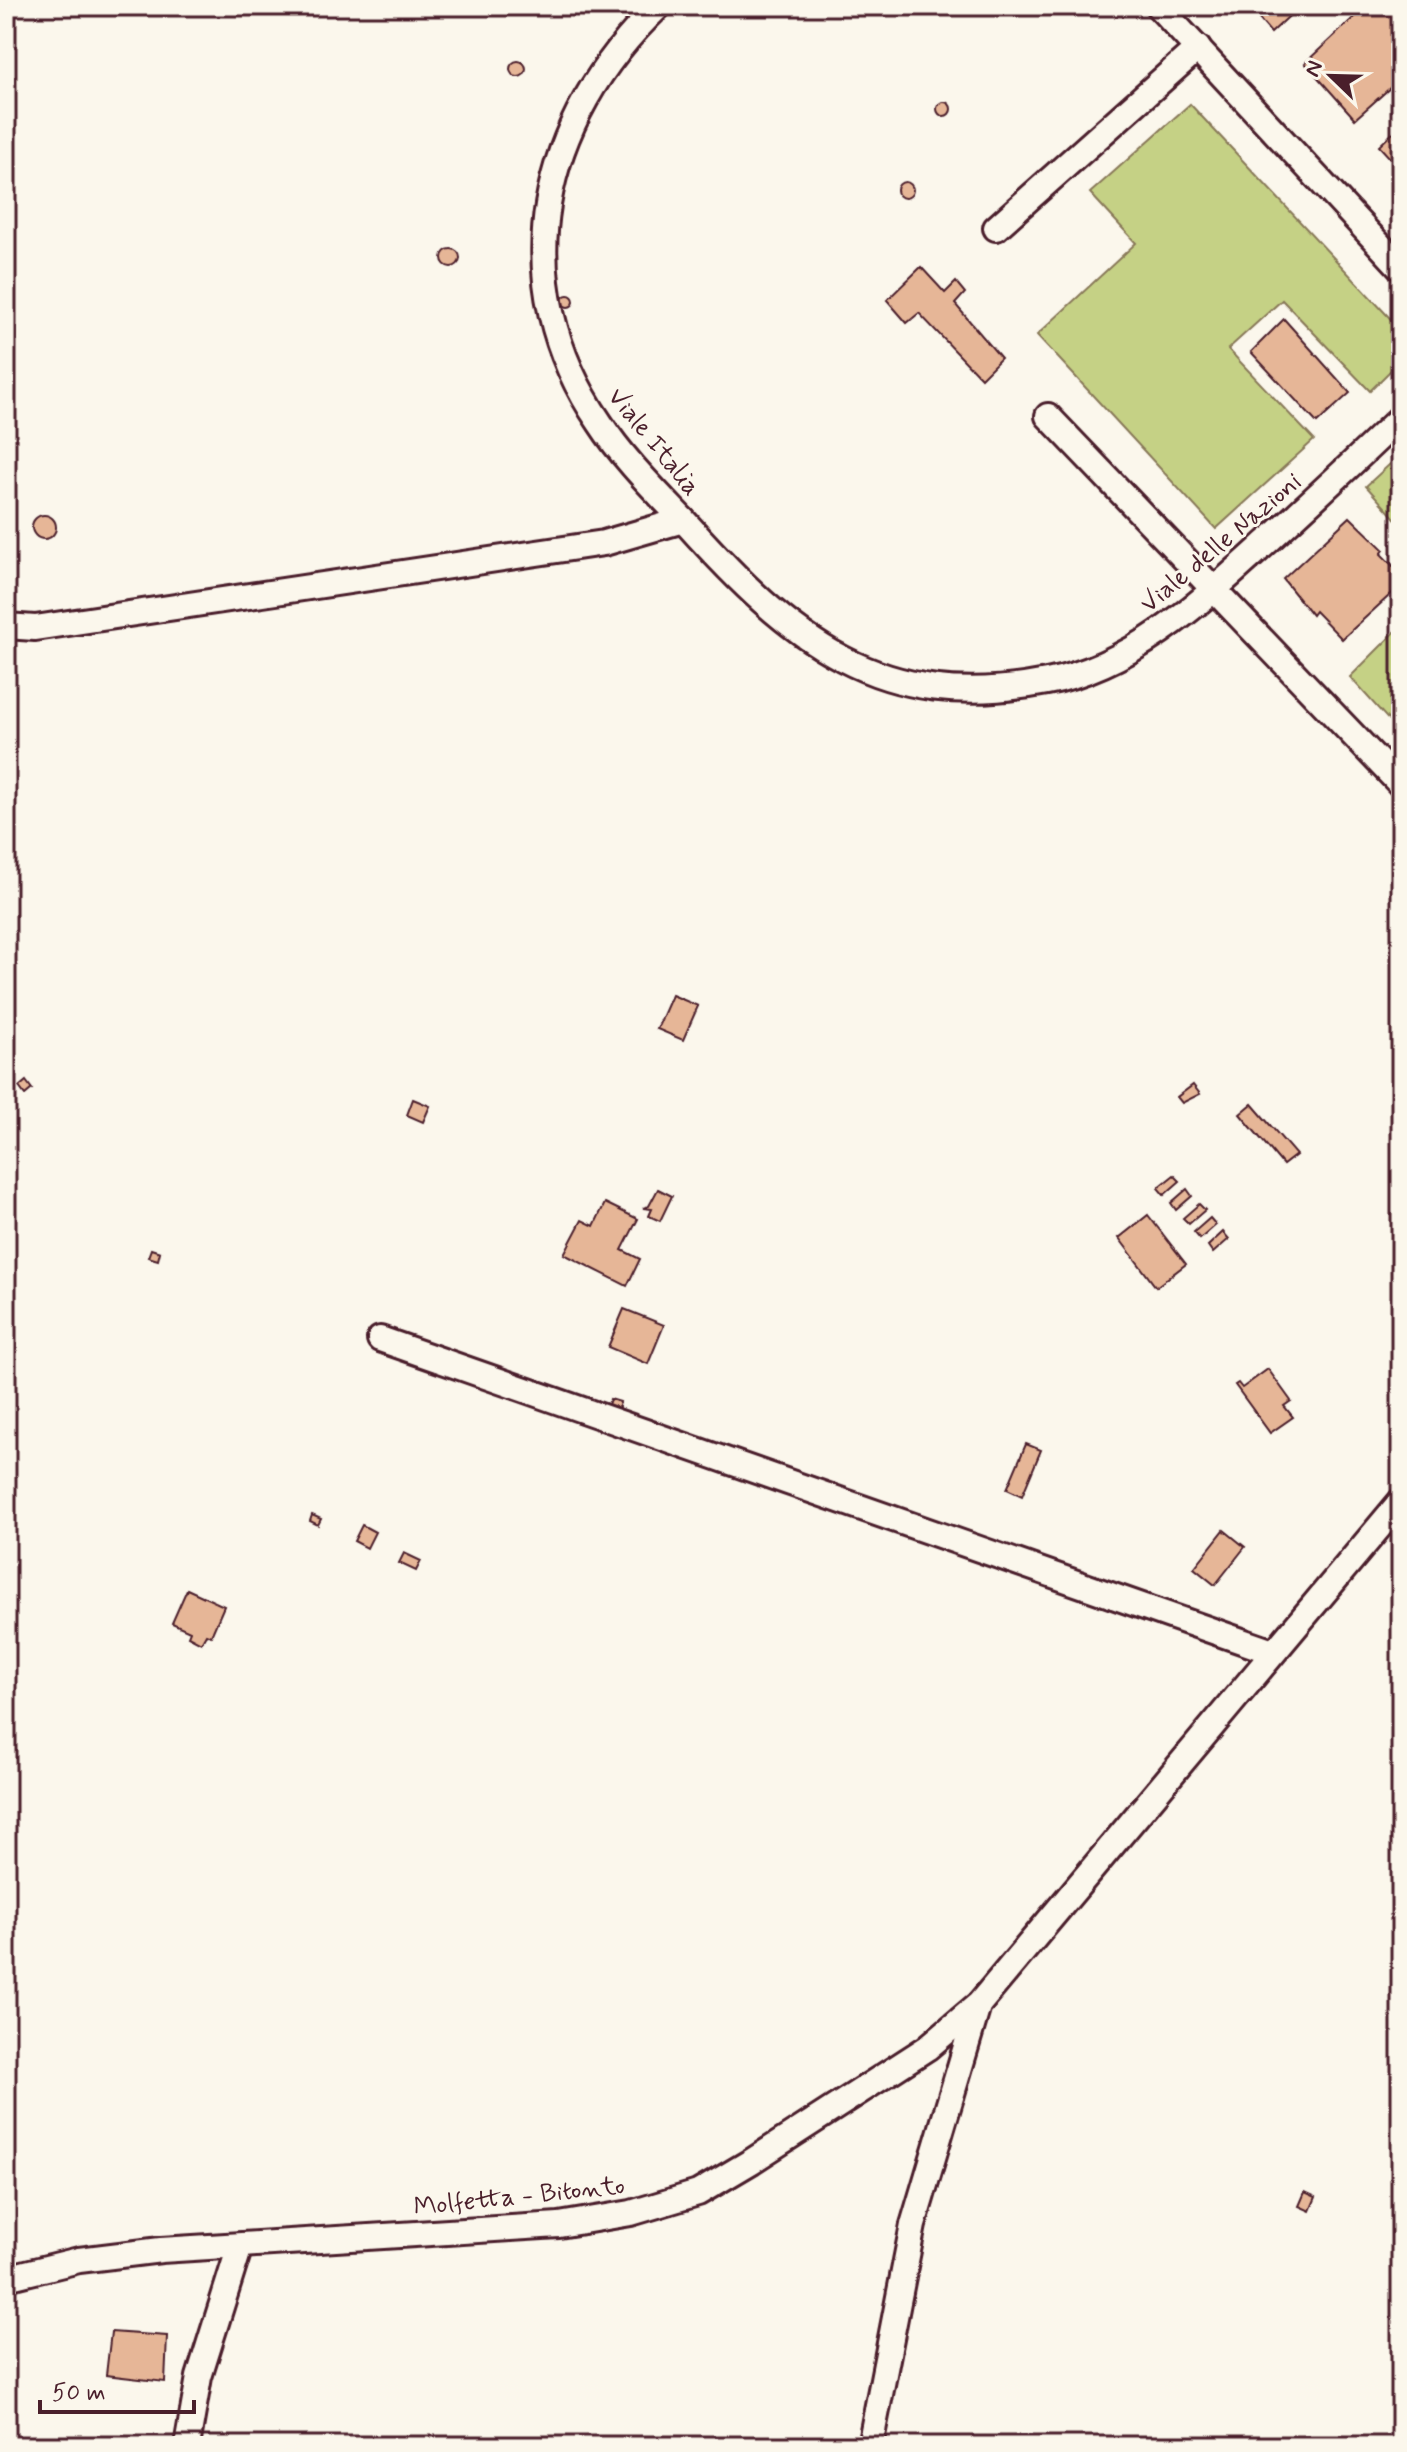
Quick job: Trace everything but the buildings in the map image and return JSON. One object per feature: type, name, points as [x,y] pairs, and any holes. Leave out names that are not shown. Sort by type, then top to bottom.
[{"type":"street","name":"Viale Italia","points":[[659,6],[605,63],[575,118],[551,192],[543,255],[553,321],[577,384],[617,447],[683,520]]},
{"type":"street","points":[[1158,6],[1401,268]]},
{"type":"street","points":[[996,228],[1198,48]]},
{"type":"street","points":[[1048,416],[1401,785]]},
{"type":"street","name":"Viale delle Nazioni","points":[[683,520],[778,618],[826,650],[867,671],[912,685],[961,689],[1048,682],[1092,669],[1143,643],[1215,589],[1401,417]]},
{"type":"street","points":[[6,626],[35,628],[604,543],[683,520]]},
{"type":"street","points":[[380,1339],[1273,1652]]},
{"type":"street","points":[[870,2446],[913,2225],[979,2004],[1401,1501]]},
{"type":"street","name":"Molfetta - Bitonto","points":[[6,2278],[79,2260],[161,2250],[559,2225],[631,2213],[698,2193],[927,2048],[979,2004]]},
{"type":"street","points":[[187,2446],[199,2377],[240,2246]]},
{"type":"green space","points":[[1190,104],[1401,330],[1401,360],[1370,391],[1282,300],[1228,349],[1314,440],[1216,529],[1037,335],[1136,243],[1090,193]]},
{"type":"green space","points":[[1401,454],[1401,525],[1366,486]]},
{"type":"green space","points":[[1401,626],[1401,734],[1350,677]]}]
